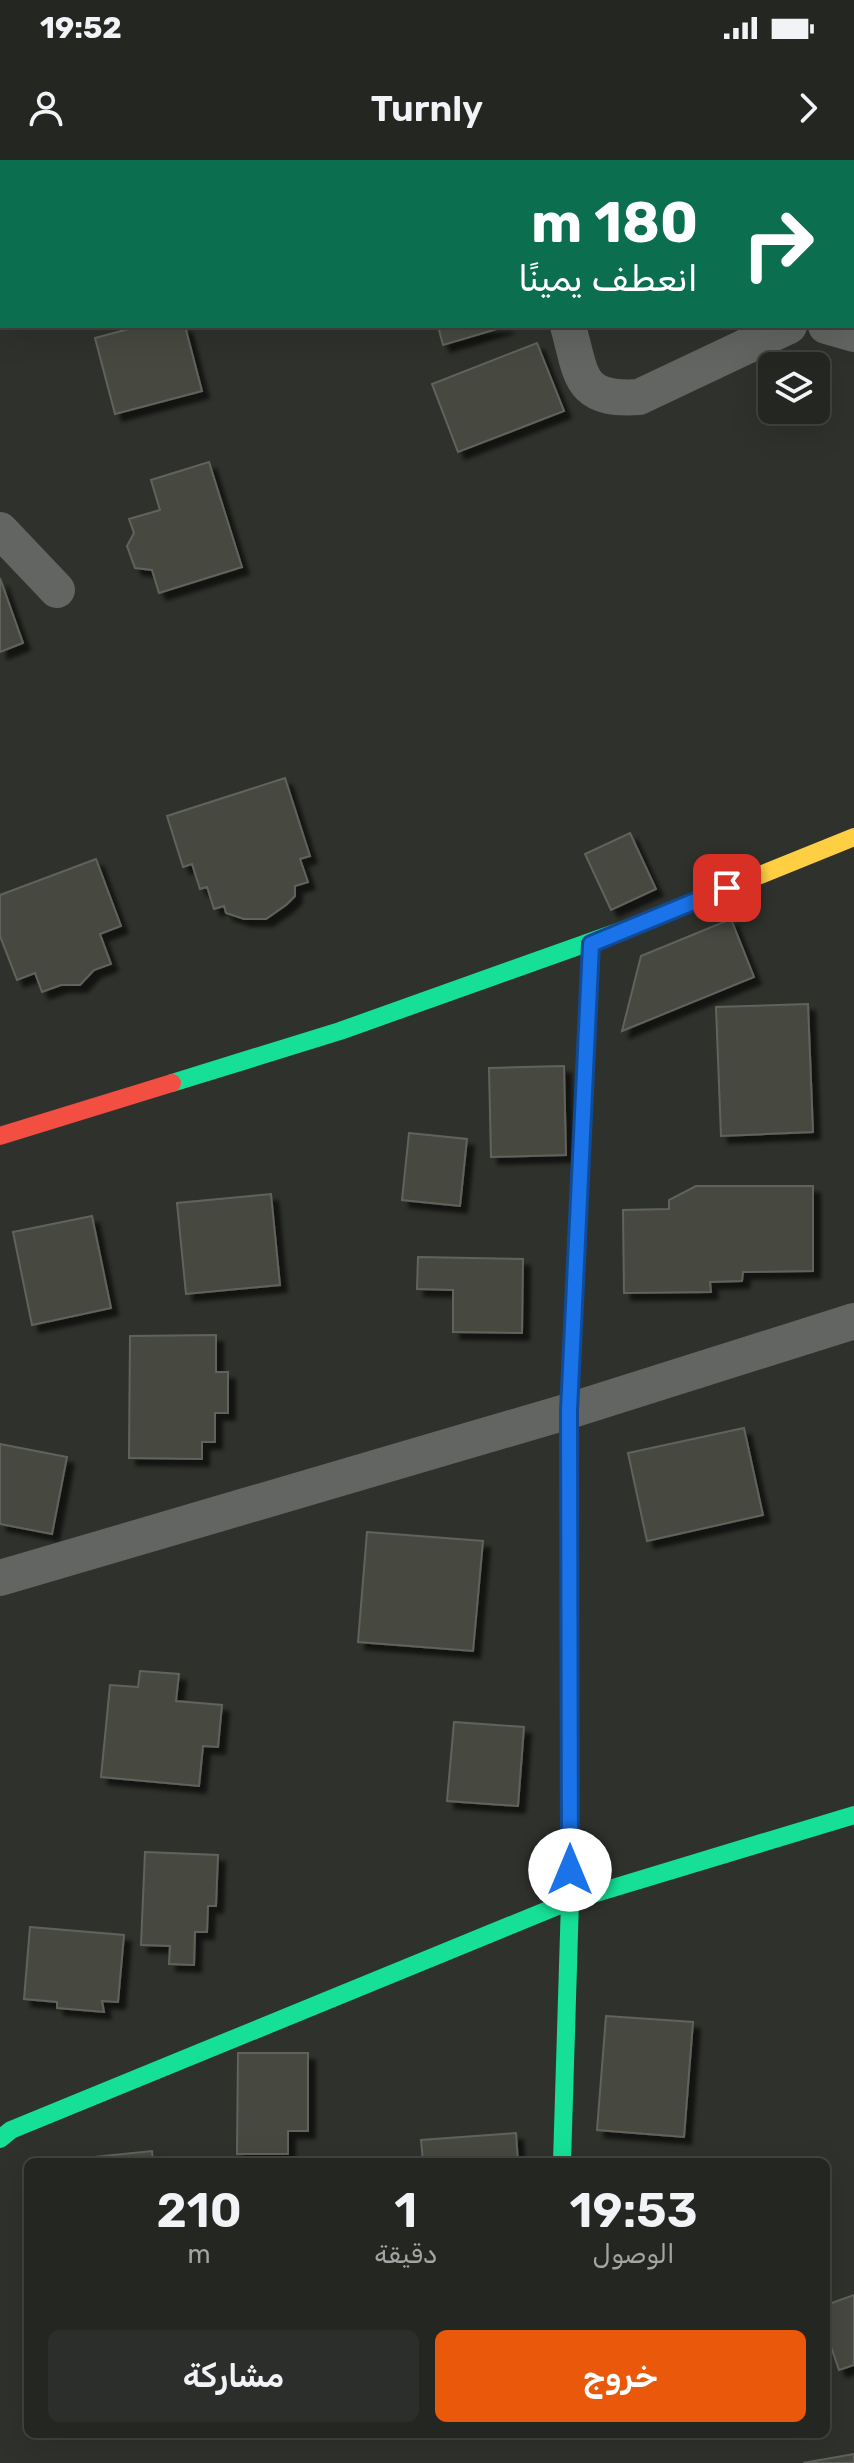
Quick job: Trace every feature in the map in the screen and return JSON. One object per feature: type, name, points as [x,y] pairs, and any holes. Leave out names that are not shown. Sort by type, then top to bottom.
[{"type":"street","points":[[569,328],[589,389],[616,399],[639,397],[785,328]]},
{"type":"street","points":[[833,328],[854,334]]},
{"type":"street","points":[[0,530],[57,590]]},
{"type":"street","points":[[0,1136],[340,1031],[591,944],[854,837]]},
{"type":"street","points":[[562,2158],[570,1901],[569,1411],[591,944]]},
{"type":"street","points":[[0,1578],[569,1411],[854,1321]]},
{"type":"street","points":[[0,2139],[26,2124],[570,1901],[854,1815]]},
{"type":"building","points":[[132,328],[186,328],[202,391],[115,414],[95,338]]},
{"type":"building","points":[[439,328],[500,328],[443,345]]},
{"type":"building","points":[[537,343],[564,411],[458,452],[432,384]]},
{"type":"building","points":[[209,462],[242,567],[159,593],[152,570],[135,568],[127,546],[134,533],[129,519],[160,510],[151,480]]},
{"type":"building","points":[[0,578],[23,643],[0,652]]},
{"type":"building","points":[[285,778],[310,856],[300,859],[308,882],[295,886],[295,896],[266,919],[244,919],[226,913],[224,906],[214,909],[207,887],[200,889],[192,864],[183,867],[167,816]]},
{"type":"building","points":[[630,833],[656,889],[611,910],[585,854]]},
{"type":"building","points":[[96,859],[121,926],[100,934],[111,964],[94,970],[80,985],[61,985],[42,992],[35,973],[17,980],[0,936],[0,895]]},
{"type":"building","points":[[731,919],[754,977],[622,1031],[641,956]]},
{"type":"building","points":[[808,1004],[813,1132],[721,1136],[716,1007]]},
{"type":"building","points":[[564,1066],[566,1155],[491,1157],[489,1068]]},
{"type":"building","points":[[409,1133],[467,1139],[460,1206],[402,1200]]},
{"type":"building","points":[[696,1186],[813,1186],[813,1271],[743,1272],[742,1281],[710,1282],[711,1292],[624,1293],[623,1210],[669,1209],[669,1200]]},
{"type":"building","points":[[271,1194],[280,1285],[186,1294],[177,1203]]},
{"type":"building","points":[[92,1216],[111,1308],[32,1325],[13,1232]]},
{"type":"building","points":[[418,1257],[523,1259],[522,1333],[453,1332],[453,1290],[417,1289]]},
{"type":"building","points":[[216,1335],[216,1372],[228,1372],[228,1413],[215,1413],[215,1442],[202,1442],[202,1459],[129,1458],[130,1336]]},
{"type":"building","points":[[744,1428],[763,1515],[647,1541],[628,1453]]},
{"type":"building","points":[[0,1444],[67,1457],[52,1534],[0,1524]]},
{"type":"building","points":[[367,1532],[483,1541],[473,1651],[358,1642]]},
{"type":"building","points":[[140,1671],[179,1674],[176,1701],[222,1705],[218,1747],[203,1746],[199,1786],[101,1777],[110,1685],[138,1687]]},
{"type":"building","points":[[454,1722],[524,1727],[518,1806],[447,1801]]},
{"type":"building","points":[[145,1852],[218,1855],[216,1906],[208,1906],[207,1932],[195,1932],[194,1965],[169,1964],[170,1946],[141,1945]]},
{"type":"building","points":[[30,1927],[124,1935],[118,2002],[102,2001],[104,2012],[57,2008],[57,2002],[24,1999]]},
{"type":"building","points":[[606,2016],[693,2022],[684,2137],[597,2130]]},
{"type":"building","points":[[238,2053],[308,2053],[308,2131],[288,2131],[288,2154],[237,2154]]},
{"type":"building","points":[[516,2133],[518,2158],[423,2158],[421,2140]]},
{"type":"building","points":[[152,2151],[153,2158],[84,2158]]},
{"type":"building","points":[[854,2295],[854,2365],[839,2370],[830,2344],[830,2304]]},
{"type":"building","points":[[854,2454],[854,2463],[803,2463]]},
{"type":"traffic: fast","points":[[172,1083],[340,1031],[629,928]]},
{"type":"traffic: fast","points":[[576,1257],[591,944]]},
{"type":"traffic: fast","points":[[562,2158],[570,1901],[569,1597]]},
{"type":"traffic: fast","points":[[0,2139],[11,2130],[570,1901],[854,1815]]},
{"type":"traffic: slow","points":[[629,928],[854,837]]},
{"type":"traffic: jam","points":[[0,1136],[172,1083]]},
{"type":"traffic: jam","points":[[569,1597],[569,1411],[576,1257]]},
{"type":"route","points":[[570,1870],[569,1411],[591,944],[727,888]]}]
